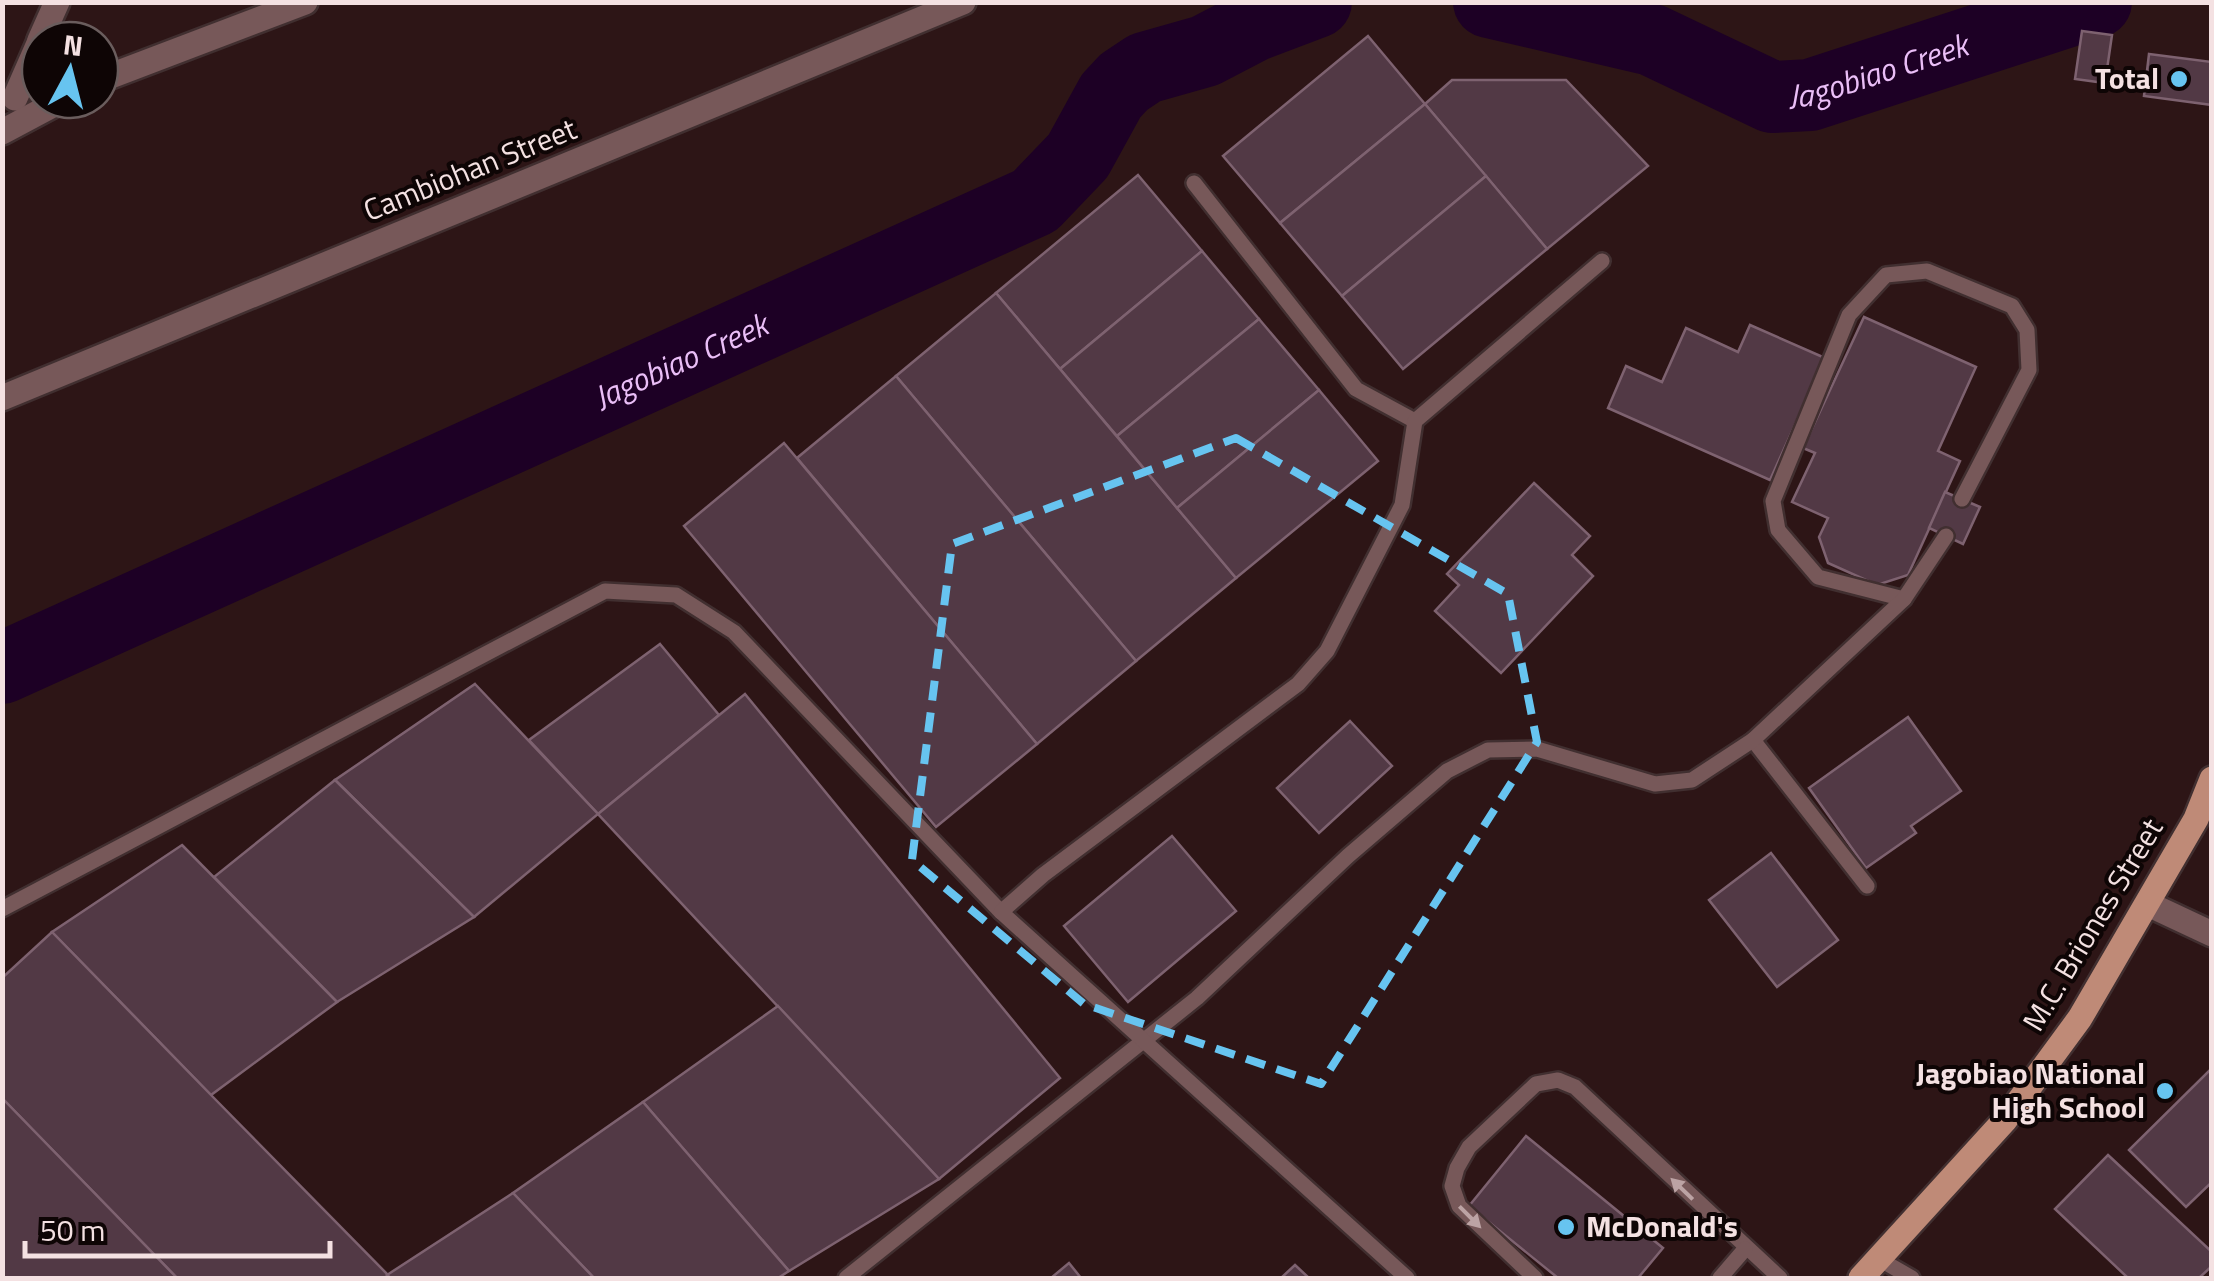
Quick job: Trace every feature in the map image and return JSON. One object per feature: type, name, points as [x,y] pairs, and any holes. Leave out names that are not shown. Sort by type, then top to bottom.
[{"type":"main road","name":"M.C. Briones Street","points":[[1860,1278],[2004,1120],[2080,1018],[2196,820],[2212,780]]},
{"type":"street","points":[[120,72],[304,2]]},
{"type":"street","name":"Cambiohan Street","points":[[2,398],[964,2]]},
{"type":"street","points":[[2,71],[20,107]]},
{"type":"street","points":[[2,132],[20,110]]},
{"type":"street","points":[[2148,904],[2212,934]]},
{"type":"lane","points":[[1194,183],[1356,389],[1415,421]]},
{"type":"lane","points":[[1001,912],[1043,875],[1298,684],[1327,652],[1402,504],[1415,421],[1602,262]]},
{"type":"lane","points":[[1904,599],[1818,578],[1778,530],[1773,500],[1849,315],[1886,275],[1927,272],[2012,306],[2027,330],[2028,370],[1962,499]]},
{"type":"lane","points":[[846,1278],[1144,1042],[1446,771],[1488,750],[1537,750],[1655,784],[1692,780],[1753,740],[1904,599],[1946,536]]},
{"type":"lane","points":[[2,909],[605,591],[676,596],[734,632],[1001,912],[1407,1278]]},
{"type":"lane","points":[[1753,740],[1868,886]]},
{"type":"lane","points":[[1535,1278],[1458,1206],[1452,1186],[1469,1147],[1536,1084],[1558,1080],[1575,1087],[1780,1278]]},
{"type":"lane","points":[[1720,1278],[1745,1249]]},
{"type":"lane","points":[[1879,1258],[1912,1278]]},
{"type":"highlighted area","points":[[1236,438],[1508,594],[1537,742],[1321,1084],[1084,1004],[912,860],[952,544]]},
{"type":"building","points":[[2082,31],[2112,35],[2105,83],[2075,79]]},
{"type":"building","points":[[1368,36],[1425,104],[1280,223],[1223,156]]},
{"type":"building","name":"Total","points":[[2149,54],[2212,62],[2212,105],[2144,96]]},
{"type":"building","points":[[1452,80],[1566,80],[1648,166],[1547,249],[1425,104]]},
{"type":"building","points":[[1425,104],[1486,176],[1342,296],[1280,223]]},
{"type":"building","points":[[1138,175],[1202,251],[1060,369],[996,293]]},
{"type":"building","points":[[1486,176],[1547,249],[1403,369],[1342,296]]},
{"type":"building","points":[[1202,251],[1259,319],[1117,436],[1060,369]]},
{"type":"building","points":[[996,293],[1236,578],[1136,661],[896,376]]},
{"type":"building","points":[[1864,317],[1976,367],[1938,451],[1960,461],[1908,575],[1877,585],[1828,563],[1819,537],[1828,518],[1792,502],[1815,453],[1803,448]]},
{"type":"building","points":[[1259,319],[1319,390],[1177,508],[1117,436]]},
{"type":"building","points":[[1750,325],[1825,358],[1770,480],[1608,408],[1626,366],[1662,382],[1686,328],[1738,352]]},
{"type":"building","points":[[896,376],[1136,661],[1037,744],[797,458]]},
{"type":"building","points":[[1319,390],[1378,461],[1236,578],[1177,508]]},
{"type":"building","points":[[784,443],[1037,744],[936,827],[684,526]]},
{"type":"building","points":[[1534,483],[1590,536],[1572,555],[1593,576],[1501,673],[1435,611],[1459,585],[1447,574]]},
{"type":"building","points":[[1945,492],[1980,507],[1963,544],[1929,528]]},
{"type":"building","points":[[660,644],[719,715],[598,814],[529,740]]},
{"type":"building","points":[[475,684],[598,814],[474,917],[335,780]]},
{"type":"building","points":[[745,694],[1060,1078],[939,1179],[598,814]]},
{"type":"building","points":[[1908,717],[1961,791],[1911,826],[1916,833],[1866,868],[1809,788]]},
{"type":"building","points":[[1350,721],[1392,766],[1319,833],[1277,788]]},
{"type":"building","points":[[335,780],[474,917],[337,1002],[214,877]]},
{"type":"building","points":[[1172,836],[1236,911],[1128,1002],[1064,926]]},
{"type":"building","points":[[182,845],[337,1002],[211,1095],[52,932]]},
{"type":"building","points":[[1771,853],[1838,940],[1777,987],[1709,900]]},
{"type":"building","points":[[52,932],[391,1278],[177,1278],[2,1098],[2,978]]},
{"type":"building","points":[[778,1006],[939,1179],[789,1271],[643,1102]]},
{"type":"building","points":[[2212,1068],[2212,1182],[2186,1207],[2129,1150]]},
{"type":"building","points":[[2,1098],[177,1278],[2,1278]]},
{"type":"building","points":[[643,1102],[789,1271],[778,1278],[594,1278],[513,1193]]},
{"type":"building","name":"McDonald's","points":[[1526,1136],[1663,1248],[1638,1278],[1558,1278],[1469,1206]]},
{"type":"building","points":[[2108,1155],[2212,1252],[2212,1266],[2199,1278],[2128,1278],[2055,1209]]},
{"type":"building","points":[[513,1193],[594,1278],[387,1275]]},
{"type":"building","points":[[1069,1263],[1081,1278],[1051,1278]]},
{"type":"building","points":[[1295,1265],[1309,1278],[1281,1278]]},
{"type":"waterway","name":"Jagobiao Creek","points":[[2,668],[1035,201],[1078,156],[1111,96],[1124,82],[1145,68],[1205,51],[1253,26],[1316,2]]},
{"type":"waterway","name":"Jagobiao Creek","points":[[1489,2],[1652,40],[1772,97],[1810,95],[2096,2]]},
{"type":"place","name":"Total","points":[[2179,79]]},
{"type":"place","name":"Jagobiao National High School","points":[[2165,1091]]},
{"type":"place","name":"McDonald's","points":[[1566,1227]]}]
